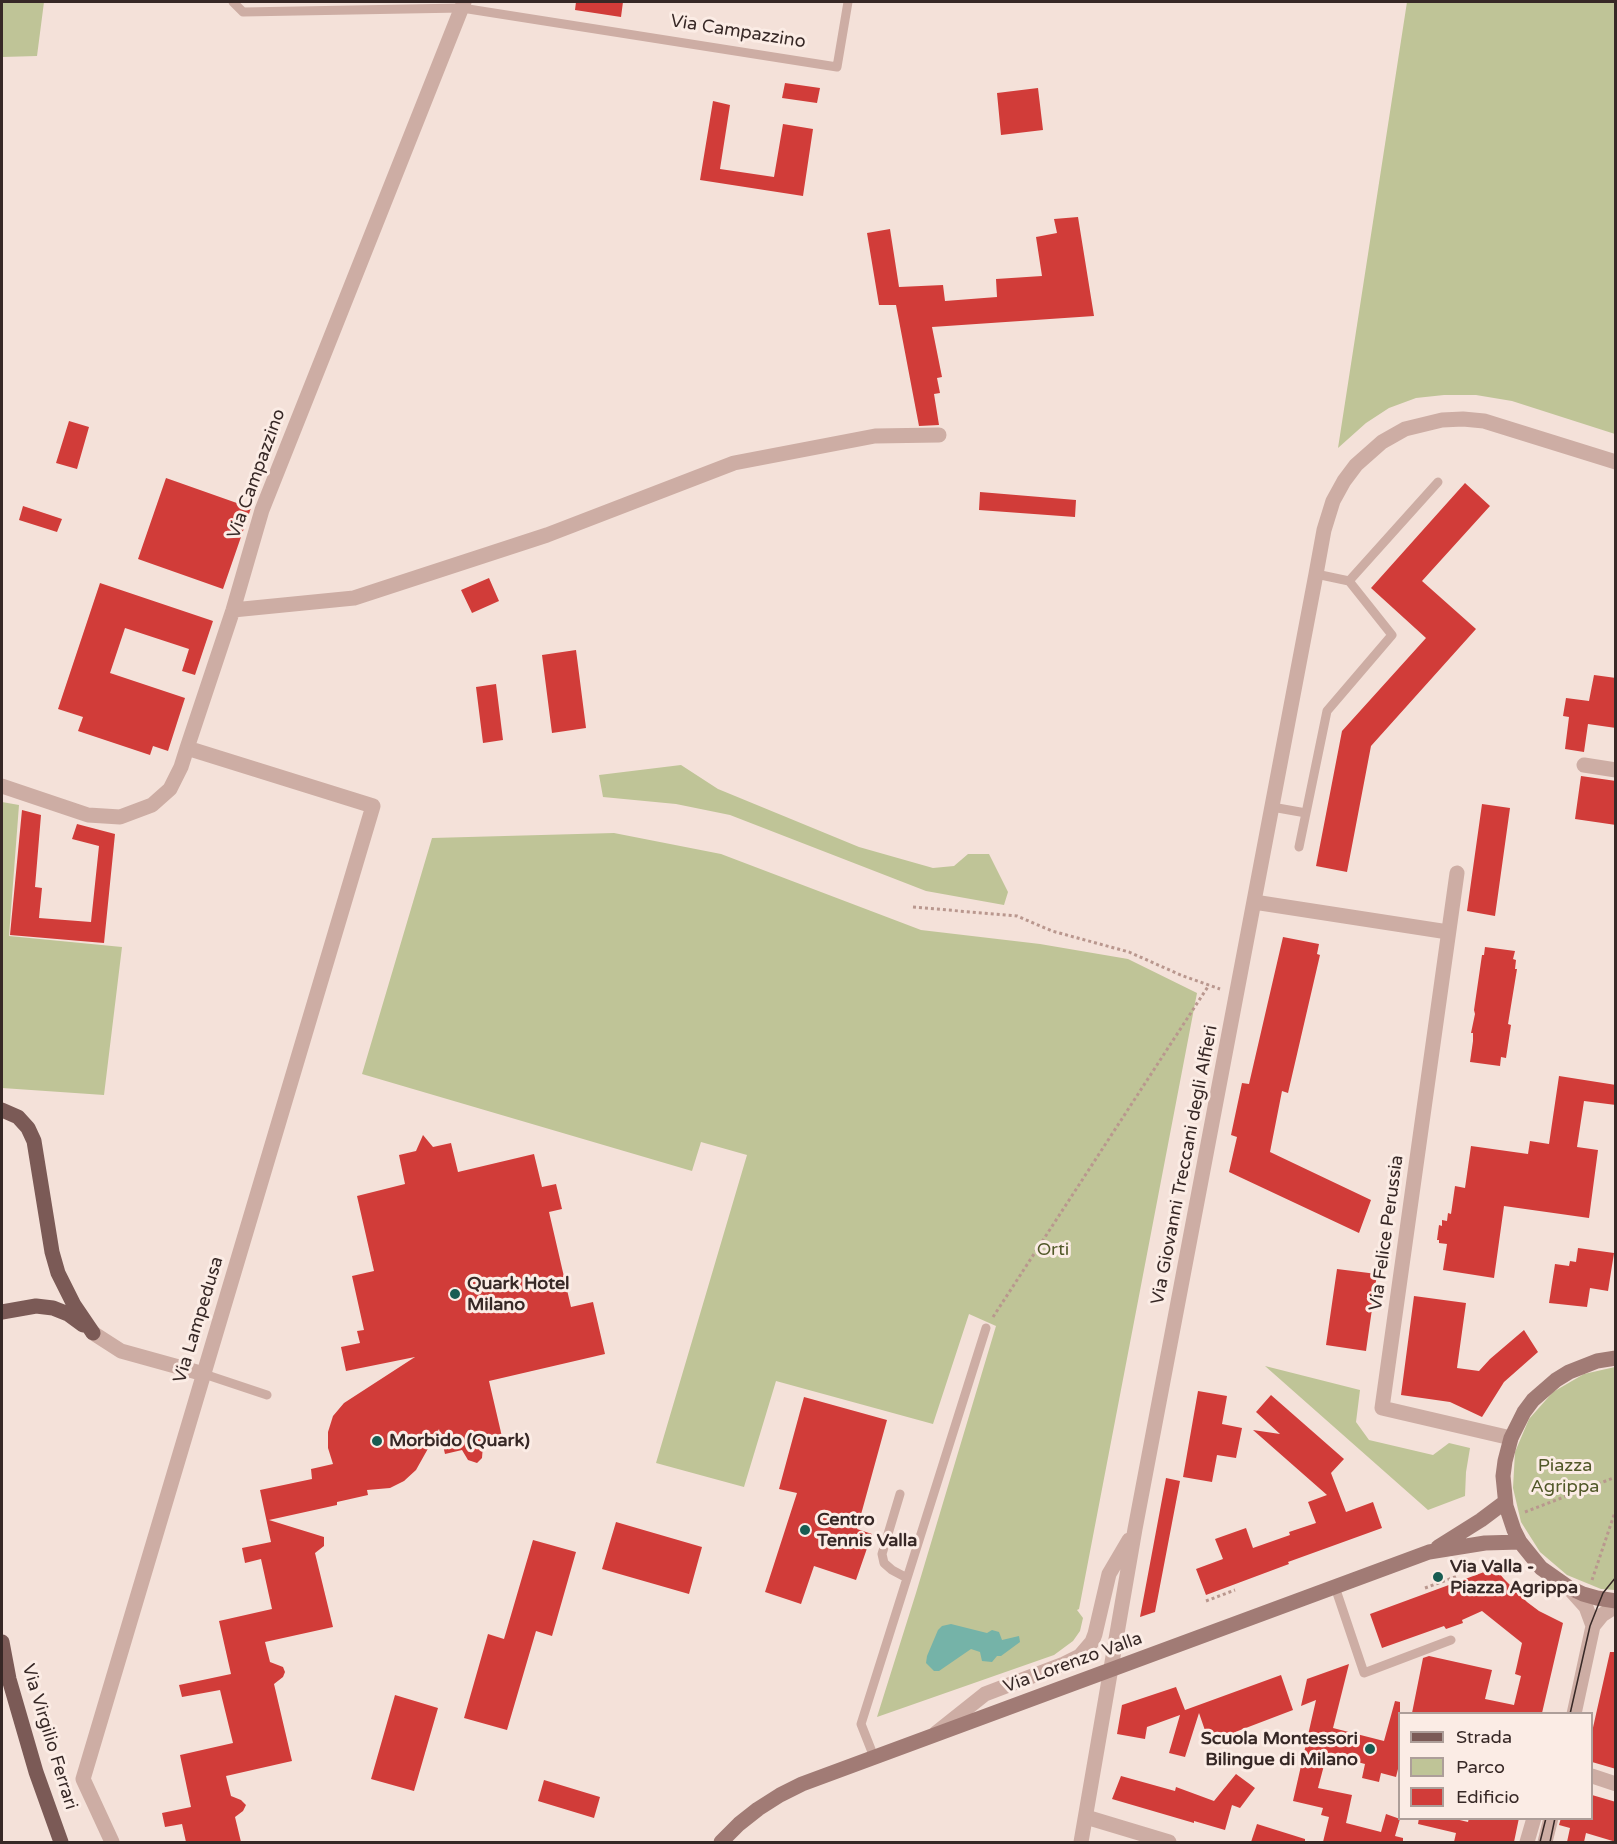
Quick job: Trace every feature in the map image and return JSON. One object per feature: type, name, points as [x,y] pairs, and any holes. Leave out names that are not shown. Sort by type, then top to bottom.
[{"type":"main road","points":[[2,1110],[18,1117],[28,1128],[34,1141],[52,1252],[58,1273],[74,1305],[93,1333]]},
{"type":"main road","points":[[2,1312],[36,1306],[53,1308],[68,1314],[93,1333]]},
{"type":"main road","points":[[1616,1358],[1583,1366],[1556,1380],[1533,1400],[1510,1438],[1504,1468],[1505,1502],[1510,1519],[1520,1542],[1541,1568],[1568,1587],[1597,1599],[1616,1601]]},
{"type":"main road","name":"Via Lorenzo Valla","points":[[721,1842],[763,1805],[790,1789],[1429,1552],[1481,1520],[1505,1502]]},
{"type":"main road","name":"Via Lorenzo Valla","points":[[1429,1552],[1485,1543],[1520,1542]]},
{"type":"main road","name":"Via Virgilio Ferrari","points":[[2,1642],[9,1679],[36,1772],[61,1842]]},
{"type":"street","name":"Via Campazzino","points":[[2,786],[88,814],[120,817],[153,805],[170,789],[181,767],[233,610],[262,510],[463,5]]},
{"type":"street","name":"Via Giovanni Treccani degli Alfieri","points":[[1081,1842],[1135,1529],[1330,510],[1344,481],[1368,454],[1389,437],[1405,429],[1442,420],[1484,421],[1616,462]]},
{"type":"street","points":[[233,610],[354,597],[547,535],[734,463],[874,436],[939,435]]},
{"type":"street","name":"Via Lampedusa","points":[[112,1842],[83,1779],[373,806],[187,748]]},
{"type":"street","points":[[1584,765],[1616,770]]},
{"type":"street","name":"Via Felice Perussia","points":[[1457,873],[1382,1408],[1510,1438]]},
{"type":"street","points":[[1254,902],[1448,932]]},
{"type":"street","points":[[93,1333],[121,1351],[204,1374]]},
{"type":"street","name":"Via Giovanni Treccani degli Alfieri","points":[[934,1735],[986,1694],[1080,1656],[1092,1642],[1095,1634],[1109,1574],[1135,1529]]},
{"type":"street","points":[[1568,1587],[1586,1607],[1593,1626]]},
{"type":"street","points":[[1574,1712],[1593,1626],[1602,1615],[1616,1606]]},
{"type":"street","points":[[1593,1776],[1616,1784]]},
{"type":"street","points":[[1086,1817],[1169,1842]]},
{"type":"street","points":[[1527,1842],[1533,1820]]},
{"type":"street","points":[[1545,1842],[1550,1820]]},
{"type":"lane","name":"Via Campazzino","points":[[233,2],[243,12],[463,5],[837,67],[848,2]]},
{"type":"lane","points":[[1349,581],[1438,482]]},
{"type":"lane","points":[[1299,847],[1327,711],[1392,635],[1349,581],[1316,574]]},
{"type":"lane","points":[[1272,807],[1306,813]]},
{"type":"lane","points":[[874,1757],[861,1724],[986,1328]]},
{"type":"lane","points":[[204,1374],[267,1395]]},
{"type":"lane","points":[[900,1494],[882,1554],[885,1563],[892,1570],[907,1578]]},
{"type":"lane","points":[[1335,1587],[1364,1673],[1451,1640]]},
{"type":"path","points":[[913,907],[1017,916],[1052,931],[1129,952],[1183,976],[1220,989]]},
{"type":"path","points":[[986,1328],[1209,985]]},
{"type":"path","points":[[1519,1515],[1616,1477]]},
{"type":"path","points":[[1590,1585],[1616,1509]]},
{"type":"path","points":[[1425,1588],[1458,1576]]},
{"type":"path","points":[[1206,1601],[1234,1590]]},
{"type":"green space","points":[[2,2],[44,2],[37,56],[2,57]]},
{"type":"green space","points":[[1407,2],[1615,2],[1615,434],[1512,401],[1476,395],[1444,395],[1416,398],[1389,408],[1366,423],[1338,448]]},
{"type":"green space","points":[[681,765],[718,789],[859,847],[933,868],[954,866],[968,854],[989,854],[1008,892],[1004,905],[926,891],[730,815],[676,804],[603,797],[599,775]]},
{"type":"green space","points":[[2,802],[19,805],[9,936],[122,947],[104,1095],[2,1088]]},
{"type":"green space","name":"Orti","points":[[614,833],[721,854],[921,930],[1040,944],[1128,959],[1197,993],[1077,1610],[1083,1618],[1080,1631],[1073,1641],[1054,1655],[877,1717],[996,1326],[969,1314],[933,1424],[776,1381],[744,1487],[656,1463],[747,1155],[701,1142],[692,1171],[362,1074],[432,838]]},
{"type":"green space","points":[[1265,1366],[1360,1390],[1356,1422],[1369,1440],[1433,1455],[1449,1443],[1470,1448],[1465,1496],[1428,1510]]},
{"type":"green space","name":"Piazza Agrippa","points":[[1615,1367],[1615,1590],[1601,1589],[1567,1575],[1540,1552],[1521,1522],[1513,1488],[1515,1452],[1529,1419],[1553,1392],[1584,1374]]},
{"type":"water","points":[[951,1624],[987,1633],[992,1630],[999,1632],[1002,1640],[1019,1636],[1020,1642],[1001,1656],[997,1656],[992,1662],[982,1661],[980,1652],[971,1649],[939,1671],[934,1671],[926,1663],[927,1656],[938,1630],[942,1626]]},
{"type":"building","points":[[576,2],[623,2],[621,17],[575,10]]},
{"type":"building","points":[[785,83],[820,88],[817,103],[782,98]]},
{"type":"building","points":[[1038,88],[1043,130],[1001,135],[997,93]]},
{"type":"building","points":[[713,101],[730,105],[720,169],[774,177],[783,124],[813,129],[803,196],[700,180]]},
{"type":"building","points":[[1078,217],[1094,316],[932,327],[942,377],[937,378],[940,393],[934,394],[939,425],[919,426],[896,305],[879,305],[867,233],[890,229],[899,287],[943,285],[945,301],[997,297],[996,279],[1042,276],[1036,237],[1057,233],[1054,219]]},
{"type":"building","points":[[69,421],[89,427],[77,469],[56,463]]},
{"type":"building","points":[[166,478],[251,508],[223,589],[138,559]]},
{"type":"building","points":[[1465,483],[1490,506],[1422,581],[1476,629],[1371,746],[1347,872],[1316,866],[1342,731],[1426,638],[1371,588]]},
{"type":"building","points":[[980,492],[1076,500],[1075,517],[979,510]]},
{"type":"building","points":[[23,506],[62,519],[57,532],[19,520]]},
{"type":"building","points":[[489,578],[499,601],[472,613],[461,590]]},
{"type":"building","points":[[100,583],[213,621],[195,675],[182,671],[189,649],[125,628],[110,673],[185,698],[168,751],[153,746],[150,755],[78,731],[83,717],[58,709]]},
{"type":"building","points":[[576,650],[586,728],[552,733],[542,655]]},
{"type":"building","points":[[1594,675],[1616,678],[1616,728],[1588,724],[1584,752],[1565,749],[1569,717],[1563,716],[1566,698],[1589,701]]},
{"type":"building","points":[[496,684],[503,740],[483,743],[476,687]]},
{"type":"building","points":[[1581,776],[1616,781],[1616,825],[1575,819]]},
{"type":"building","points":[[1482,804],[1510,808],[1495,916],[1467,911]]},
{"type":"building","points":[[22,810],[41,815],[35,887],[42,888],[39,918],[91,922],[99,846],[72,839],[77,824],[115,834],[104,943],[10,935]]},
{"type":"building","points":[[1283,937],[1319,944],[1317,954],[1320,955],[1288,1093],[1282,1091],[1270,1152],[1371,1200],[1359,1233],[1229,1172],[1237,1137],[1231,1135],[1242,1083],[1249,1084]]},
{"type":"building","points":[[1485,947],[1515,951],[1513,959],[1516,960],[1515,969],[1517,969],[1508,1024],[1511,1025],[1506,1058],[1501,1057],[1500,1066],[1470,1062],[1474,1010]]},
{"type":"building","points":[[1559,1076],[1616,1085],[1616,1105],[1584,1101],[1577,1147],[1598,1150],[1589,1218],[1504,1206],[1494,1278],[1443,1270],[1447,1244],[1439,1243],[1437,1240],[1439,1225],[1442,1226],[1442,1220],[1447,1221],[1448,1213],[1451,1214],[1455,1186],[1465,1188],[1471,1146],[1528,1154],[1530,1141],[1549,1144]]},
{"type":"building","points":[[423,1135],[433,1147],[451,1143],[458,1172],[534,1154],[542,1187],[556,1184],[562,1209],[549,1212],[571,1307],[593,1302],[605,1354],[489,1381],[503,1441],[483,1445],[482,1458],[477,1463],[468,1460],[462,1450],[445,1454],[439,1429],[416,1470],[404,1481],[390,1488],[367,1490],[368,1495],[337,1502],[337,1505],[269,1520],[324,1537],[324,1546],[315,1553],[333,1627],[265,1642],[270,1662],[283,1667],[285,1672],[283,1677],[274,1684],[292,1761],[226,1776],[231,1796],[246,1805],[243,1811],[235,1817],[241,1842],[186,1842],[182,1824],[165,1827],[162,1813],[191,1807],[180,1755],[233,1743],[220,1690],[182,1697],[179,1685],[231,1674],[219,1621],[272,1609],[261,1559],[245,1563],[242,1548],[271,1542],[260,1490],[312,1479],[311,1469],[333,1464],[328,1448],[328,1432],[333,1416],[344,1403],[415,1357],[346,1371],[341,1347],[360,1343],[357,1331],[364,1330],[352,1276],[374,1271],[357,1196],[405,1184],[399,1155],[416,1151]]},
{"type":"building","points":[[1578,1248],[1614,1253],[1608,1291],[1590,1288],[1587,1307],[1549,1303],[1555,1264],[1569,1266],[1570,1261],[1576,1262]]},
{"type":"building","points":[[1337,1269],[1377,1274],[1366,1351],[1326,1345]]},
{"type":"building","points":[[1414,1296],[1466,1303],[1457,1368],[1479,1371],[1524,1330],[1538,1352],[1504,1382],[1482,1417],[1450,1402],[1401,1395]]},
{"type":"building","points":[[1198,1391],[1227,1396],[1222,1424],[1242,1428],[1236,1458],[1217,1455],[1212,1482],[1183,1477]]},
{"type":"building","points":[[1271,1395],[1344,1459],[1331,1473],[1346,1512],[1373,1502],[1382,1528],[1206,1595],[1196,1569],[1223,1559],[1215,1539],[1246,1528],[1253,1548],[1290,1535],[1289,1532],[1316,1523],[1308,1502],[1327,1495],[1253,1430],[1280,1434],[1256,1412]]},
{"type":"building","points":[[804,1397],[887,1420],[857,1529],[872,1534],[856,1580],[814,1566],[801,1604],[765,1592],[797,1493],[779,1489]]},
{"type":"building","points":[[1166,1478],[1180,1481],[1155,1612],[1140,1617]]},
{"type":"building","points":[[616,1522],[702,1547],[689,1594],[602,1569]]},
{"type":"building","points":[[533,1540],[576,1552],[552,1636],[536,1631],[507,1730],[464,1718],[488,1634],[504,1639]]},
{"type":"building","points":[[1495,1568],[1527,1602],[1563,1623],[1542,1712],[1412,1712],[1423,1658],[1429,1656],[1492,1670],[1485,1699],[1514,1705],[1521,1676],[1515,1674],[1522,1643],[1482,1611],[1462,1620],[1463,1623],[1446,1629],[1444,1626],[1382,1648],[1370,1614]]},
{"type":"building","points":[[1610,1652],[1616,1652],[1616,1769],[1593,1762],[1593,1728]]},
{"type":"building","points":[[1349,1664],[1333,1728],[1384,1741],[1395,1701],[1400,1702],[1396,1777],[1381,1773],[1379,1782],[1362,1778],[1365,1764],[1327,1754],[1318,1788],[1352,1795],[1346,1823],[1381,1832],[1386,1814],[1398,1818],[1400,1820],[1395,1836],[1403,1838],[1403,1842],[1323,1842],[1329,1817],[1321,1815],[1323,1808],[1293,1801],[1316,1700],[1301,1706],[1307,1679]]},
{"type":"building","points":[[1281,1675],[1293,1710],[1209,1742],[1199,1713],[1185,1757],[1169,1753],[1180,1715],[1147,1727],[1145,1739],[1117,1734],[1122,1705],[1176,1687],[1185,1710]]},
{"type":"building","points":[[395,1695],[438,1708],[414,1791],[371,1779]]},
{"type":"building","points":[[1236,1774],[1255,1788],[1240,1808],[1232,1805],[1225,1830],[1112,1799],[1121,1776],[1175,1791],[1176,1787],[1214,1801]]},
{"type":"building","points":[[544,1780],[600,1797],[594,1818],[538,1801]]},
{"type":"building","points":[[1593,1795],[1616,1802],[1616,1842],[1586,1833],[1584,1842],[1567,1842],[1570,1828],[1559,1825],[1560,1820],[1593,1820]]},
{"type":"building","points":[[1419,1820],[1468,1822],[1468,1820],[1519,1820],[1514,1842],[1454,1842],[1456,1833],[1418,1824]]},
{"type":"building","points":[[1257,1824],[1305,1839],[1305,1842],[1251,1842]]},
{"type":"tram line","points":[[1570,1712],[1590,1626],[1603,1593],[1616,1577]]},
{"type":"tram line","points":[[1540,1842],[1546,1820]]},
{"type":"tram line","points":[[1550,1842],[1555,1820]]},
{"type":"place","name":"Quark Hotel Milano","points":[[455,1294]]},
{"type":"place","name":"Morbido (Quark)","points":[[377,1441]]},
{"type":"place","name":"Centro Tennis Valla","points":[[805,1530]]},
{"type":"place","name":"Via Valla - Piazza Agrippa","points":[[1438,1577]]},
{"type":"place","name":"Scuola Montessori Bilingue di Milano","points":[[1370,1749]]}]
